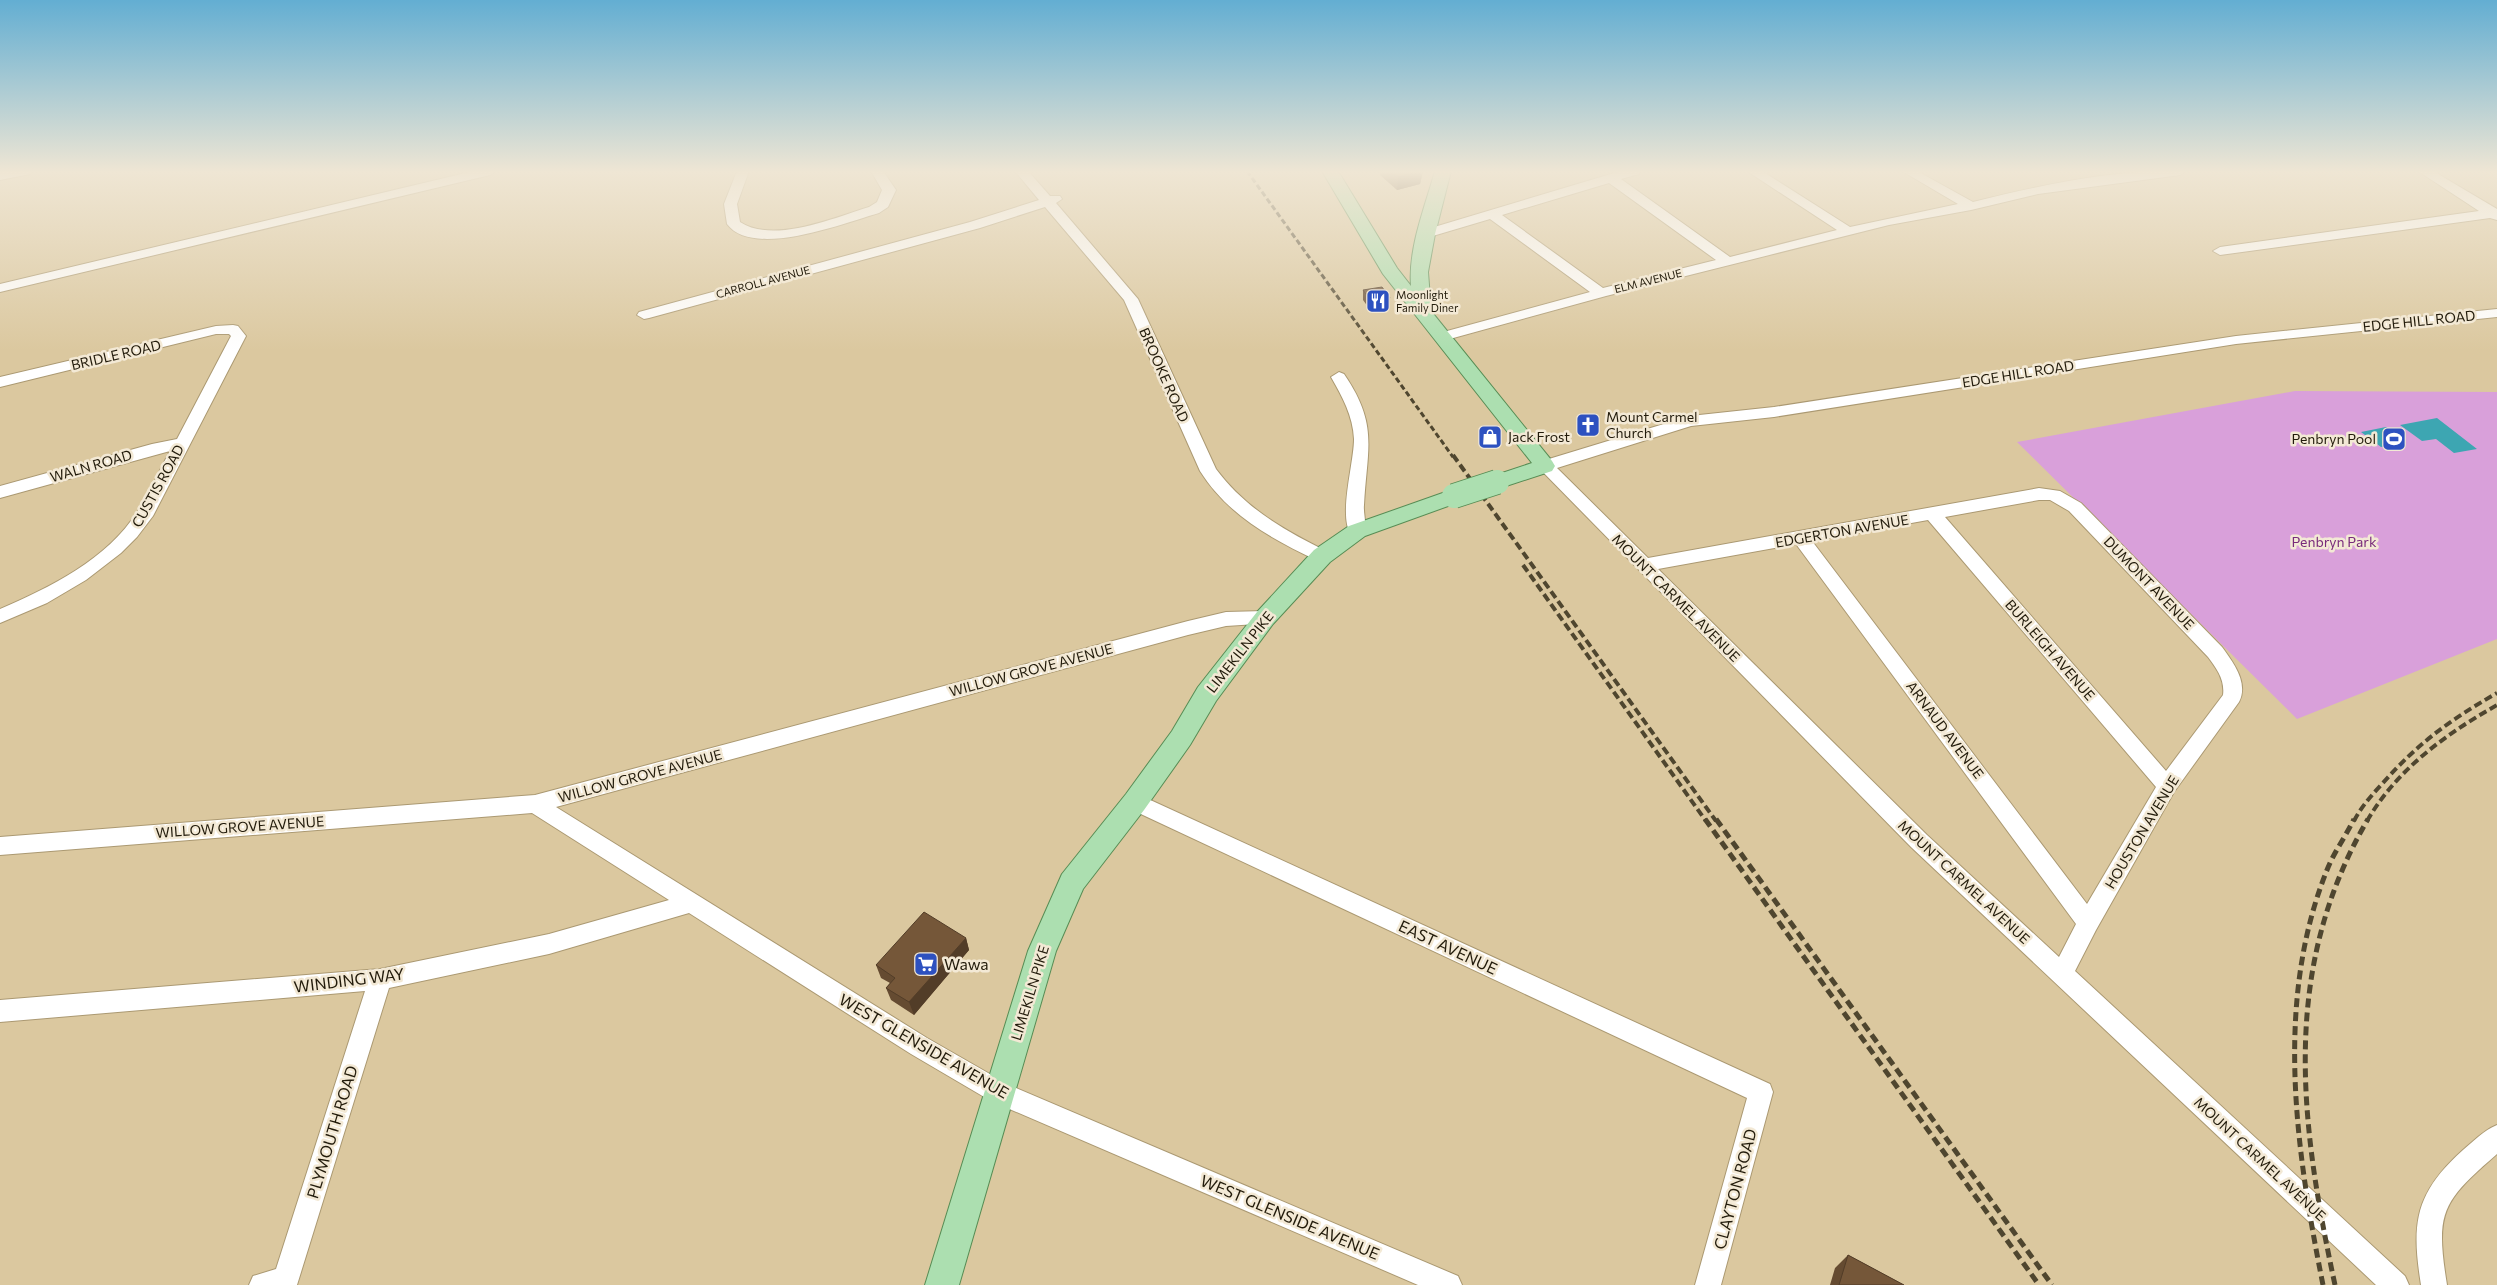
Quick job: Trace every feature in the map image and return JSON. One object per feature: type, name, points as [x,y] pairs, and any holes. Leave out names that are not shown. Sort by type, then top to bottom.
[{"type":"main road","points":[[1366,231],[1389,270],[1545,466]]},
{"type":"main road","points":[[1422,313],[1419,272],[1427,231]]},
{"type":"main road","points":[[1499,481],[1519,456],[1519,432]]},
{"type":"main road","name":"LIMEKILN PIKE","points":[[942,1285],[1050,929],[1072,882],[1135,802],[1181,738],[1207,694],[1265,618],[1322,556],[1357,531],[1545,466]]},
{"type":"street","points":[[0,288],[239,231]]},
{"type":"street","points":[[741,231],[766,237],[793,231]]},
{"type":"street","name":"CARROLL AVENUE","points":[[644,315],[950,231]]},
{"type":"street","name":"BROOKE ROAD","points":[[1077,231],[1131,299],[1208,471],[1219,487],[1247,516],[1270,531],[1322,556]]},
{"type":"street","points":[[1426,234],[1436,231]]},
{"type":"street","points":[[1516,231],[1601,292]]},
{"type":"street","points":[[1685,231],[1727,261]]},
{"type":"street","name":"ELM AVENUE","points":[[1441,336],[1601,292],[1853,231]]},
{"type":"street","points":[[2220,251],[2369,231]]},
{"type":"street","name":"EDGE HILL ROAD","points":[[1545,466],[1690,421],[1781,410],[2236,340],[2497,313]]},
{"type":"street","name":"BRIDLE ROAD","points":[[0,382],[216,330],[233,329]]},
{"type":"street","name":"CUSTIS ROAD","points":[[0,616],[71,581],[106,556],[135,529],[144,516],[239,340],[239,333],[233,329]]},
{"type":"street","points":[[1338,376],[1356,408],[1362,438],[1356,502],[1357,531]]},
{"type":"street","name":"WALN ROAD","points":[[0,492],[152,449],[183,443]]},
{"type":"street","name":"MOUNT CARMEL AVENUE","points":[[1545,466],[1919,841],[2396,1285]]},
{"type":"street","name":"EDGERTON AVENUE","points":[[1644,565],[2039,494]]},
{"type":"street","name":"DUMONT AVENUE","points":[[2039,494],[2054,495],[2075,507],[2215,652],[2225,665],[2230,676],[2234,687],[2232,697]]},
{"type":"street","name":"BURLEIGH AVENUE","points":[[1933,514],[2167,786]]},
{"type":"street","name":"ARNAUD AVENUE","points":[[1801,538],[2088,923]]},
{"type":"street","name":"WILLOW GROVE AVENUE","points":[[0,846],[535,804],[1188,628],[1226,619],[1265,618]]},
{"type":"street","name":"HOUSTON AVENUE","points":[[2062,974],[2088,923],[2167,786],[2232,697]]},
{"type":"street","name":"EAST AVENUE","points":[[1135,802],[1761,1092]]},
{"type":"street","name":"WEST GLENSIDE AVENUE","points":[[535,804],[919,1046],[1000,1093],[1449,1285]]},
{"type":"street","name":"WINDING WAY","points":[[0,1011],[380,979],[549,944],[691,903]]},
{"type":"street","name":"PLYMOUTH ROAD","points":[[277,1283],[380,979]]},
{"type":"street","name":"CLAYTON ROAD","points":[[1708,1285],[1761,1092]]},
{"type":"street","points":[[2434,1285],[2428,1249],[2430,1219],[2439,1192],[2497,1137]]},
{"type":"green space","name":"Penbryn Park","points":[[2295,391],[2497,392],[2497,639],[2297,719],[2017,442]]},
{"type":"water","points":[[2437,418],[2477,449],[2454,453],[2436,439],[2422,441],[2400,425]]},
{"type":"water","points":[[2386,427],[2406,443],[2381,447],[2361,432]]},
{"type":"building","points":[[1382,287],[1390,298],[1372,302],[1363,290]]},
{"type":"building","name":"Wawa","points":[[924,912],[966,938],[909,1002],[886,988],[895,978],[876,965]]},
{"type":"building","points":[[1848,1255],[1904,1285],[1839,1285]]},
{"type":"railway","points":[[1290,231],[1453,457]]},
{"type":"railway","points":[[1453,455],[1716,821]]},
{"type":"railway","points":[[1523,565],[1706,821]]},
{"type":"railway","points":[[2354,821],[2363,806],[2395,769],[2422,744],[2449,723],[2497,693]]},
{"type":"railway","points":[[2367,821],[2393,785],[2424,754],[2459,728],[2497,705]]},
{"type":"railway","points":[[1705,819],[2039,1285]]},
{"type":"railway","points":[[1716,819],[2052,1285]]},
{"type":"railway","points":[[2323,1285],[2313,1234],[2298,1129],[2295,1024],[2300,972],[2311,920],[2327,870],[2354,819]]},
{"type":"railway","points":[[2335,1285],[2313,1165],[2307,1106],[2305,1048],[2310,990],[2321,933],[2340,876],[2367,821]]},
{"type":"place","name":"Moonlight Family Diner","points":[[1378,301]]},
{"type":"place","name":"Mount Carmel Church","points":[[1588,425]]},
{"type":"place","name":"Jack Frost","points":[[1490,437]]},
{"type":"place","name":"Penbryn Pool","points":[[2394,439]]},
{"type":"place","name":"Wawa","points":[[926,964]]}]
